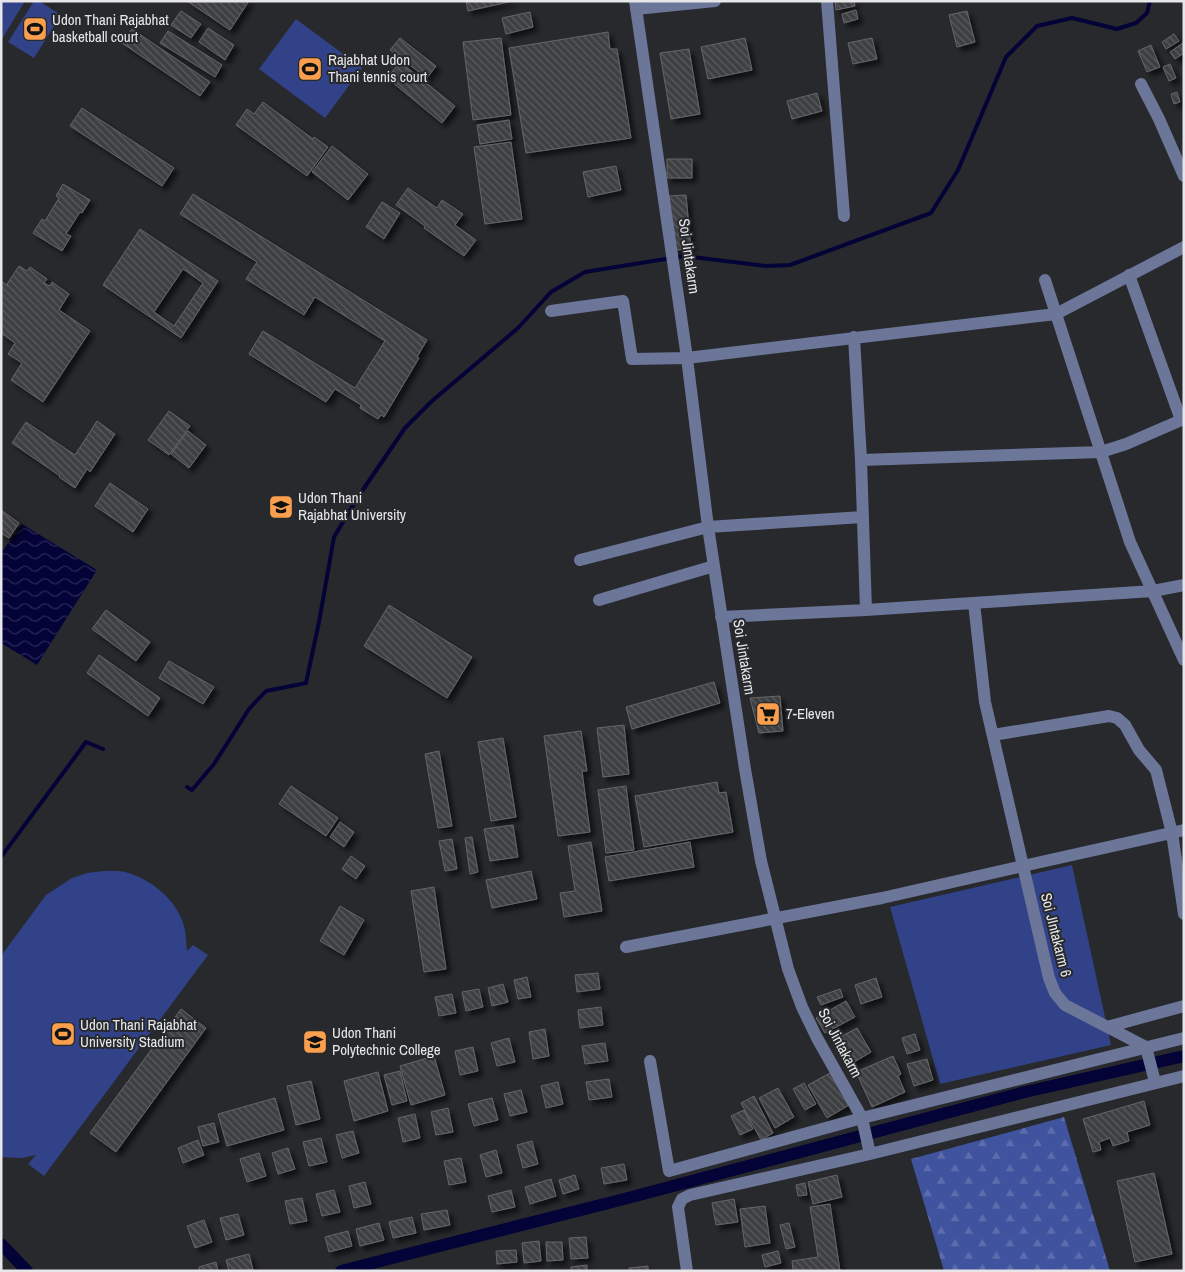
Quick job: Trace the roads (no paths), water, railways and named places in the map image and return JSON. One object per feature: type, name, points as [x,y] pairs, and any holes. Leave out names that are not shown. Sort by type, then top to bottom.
[{"type":"street","points":[[827,1],[844,216]]},
{"type":"street","points":[[635,5],[708,2]]},
{"type":"street","name":"Soi Jintakarm","points":[[635,5],[672,250],[721,617],[761,861],[788,969],[802,1007],[863,1121],[869,1148]]},
{"type":"street","points":[[1141,84],[1184,176]]},
{"type":"street","points":[[551,311],[623,301],[632,359],[687,358],[1056,314],[1184,247]]},
{"type":"street","points":[[861,460],[1100,452],[1126,444],[1182,420],[1129,275]]},
{"type":"street","points":[[1046,280],[1130,542],[1184,660]]},
{"type":"street","points":[[854,337],[861,460],[866,610]]},
{"type":"street","points":[[580,560],[708,527],[863,517]]},
{"type":"street","points":[[599,600],[714,566]]},
{"type":"street","points":[[721,617],[866,610],[1153,591],[1184,585]]},
{"type":"street","name":"Soi JIntakarm 6","points":[[974,603],[985,702],[1048,978],[1055,993],[1065,1005],[1147,1048]]},
{"type":"street","points":[[993,735],[1109,716],[1117,718],[1130,731],[1139,750],[1156,770],[1178,832],[1184,914]]},
{"type":"street","points":[[626,947],[776,919],[1178,832]]},
{"type":"street","points":[[1107,1027],[1184,1006]]},
{"type":"street","points":[[650,1061],[669,1171],[1184,1038]]},
{"type":"street","points":[[1147,1048],[1155,1082]]},
{"type":"street","points":[[687,1271],[678,1207],[682,1200],[690,1195],[869,1148],[1184,1076]]},
{"type":"water","points":[[22,524],[97,570],[37,665],[1,643],[1,553]]},
{"type":"waterway","points":[[187,787],[192,790],[214,764],[249,709],[266,691],[306,683],[334,537],[360,494],[405,428],[432,401],[518,328],[551,292],[585,272],[684,256],[766,266],[790,265],[931,213],[958,170],[1006,57],[1037,26],[1072,18],[1117,29],[1136,23],[1147,13],[1150,1]]},
{"type":"waterway","points":[[1,857],[86,742],[103,749]]},
{"type":"waterway","points":[[341,1271],[628,1198],[1025,1092],[1184,1056]]},
{"type":"waterway","points":[[1,1244],[27,1271]]},
{"type":"place","name":"Udon Thani Rajabhat basketball court","points":[[35,29]]},
{"type":"place","name":"Rajabhat Udon Thani tennis court","points":[[310,69]]},
{"type":"place","name":"Udon Thani Rajabhat University","points":[[281,507]]},
{"type":"place","name":"7-Eleven","points":[[768,714]]},
{"type":"place","name":"Udon Thani Rajabhat University Stadium","points":[[63,1034]]},
{"type":"place","name":"Udon Thani Polytechnic College","points":[[315,1042]]}]
